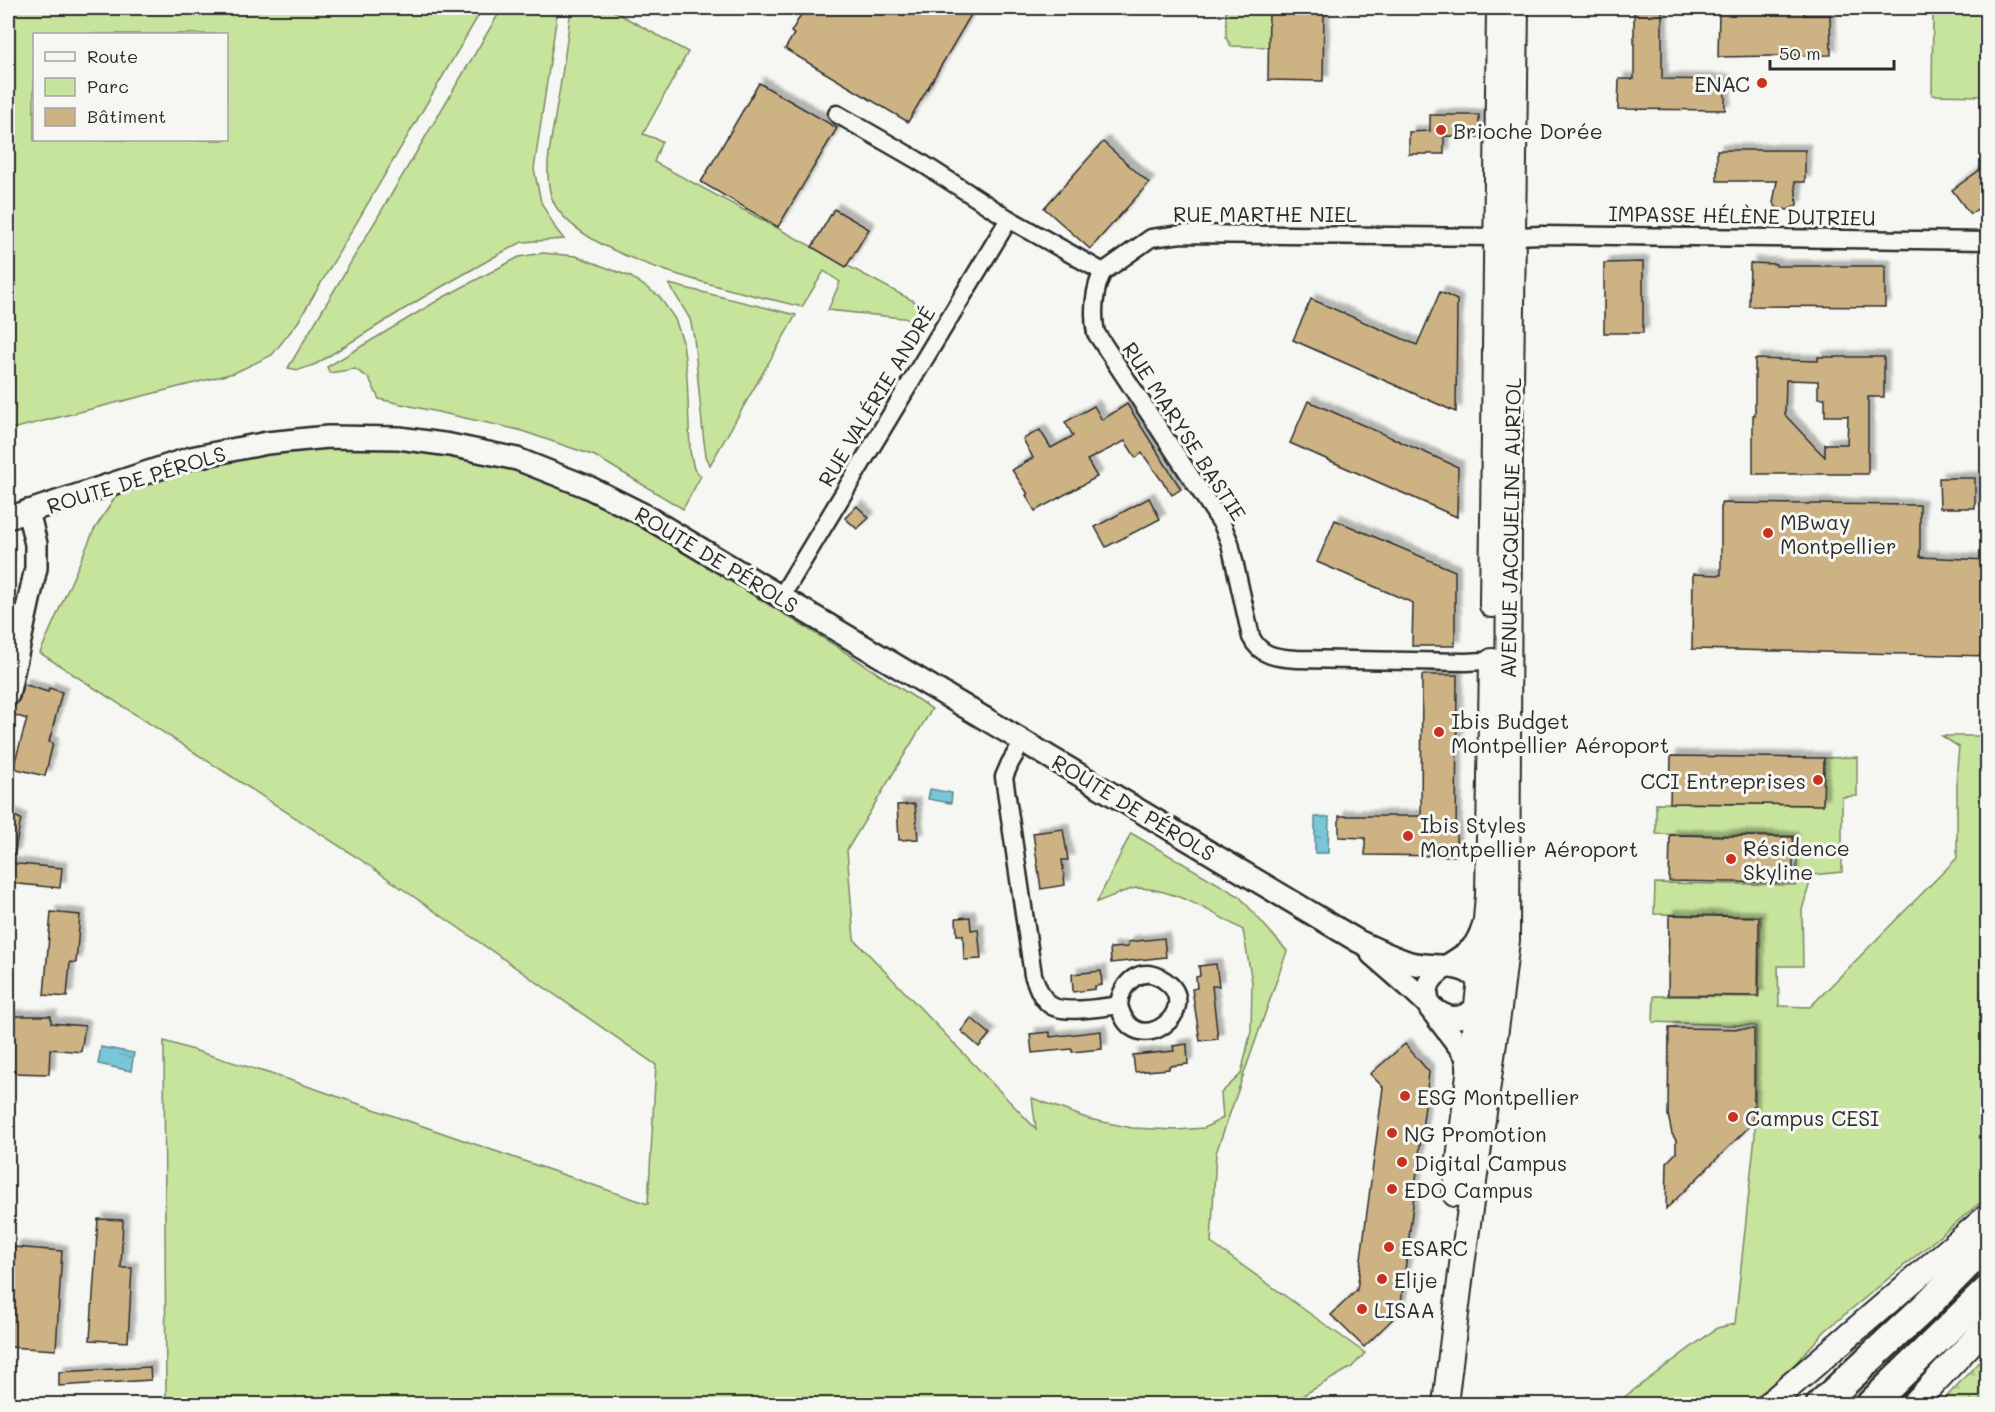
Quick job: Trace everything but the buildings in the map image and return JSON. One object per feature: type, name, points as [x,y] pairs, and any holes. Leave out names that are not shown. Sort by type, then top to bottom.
[{"type":"highway","points":[[1821,1404],[1988,1243]]},
{"type":"highway","points":[[1871,1404],[1988,1290]]},
{"type":"main road","name":"AVENUE JACQUELINE AURIOL","points":[[1498,8],[1504,237]]},
{"type":"main road","name":"AVENUE JACQUELINE AURIOL","points":[[1445,1404],[1504,968],[1507,901],[1500,660],[1492,533],[1516,8]]},
{"type":"main road","name":"AVENUE JACQUELINE AURIOL","points":[[1431,1404],[1469,1079],[1484,995],[1485,921],[1500,660]]},
{"type":"main road","points":[[1769,1404],[1988,1216]]},
{"type":"main road","points":[[1914,1404],[1988,1325]]},
{"type":"street","points":[[837,114],[916,160],[1009,219],[1103,272]]},
{"type":"street","name":"RUE VALÉRIE ANDRÉ","points":[[781,597],[1009,219]]},
{"type":"street","name":"RUE MARTHE NIEL","points":[[1103,272],[1126,257],[1144,241],[1164,235],[1504,237]]},
{"type":"street","name":"IMPASSE HÉLÈNE DUTRIEU","points":[[1504,237],[1541,235],[1988,241]]},
{"type":"street","name":"RUE MARYSE BASTIE","points":[[1103,272],[1098,284],[1096,299],[1096,333],[1222,524],[1230,543],[1255,646],[1267,654],[1297,659],[1456,662],[1500,660]]},
{"type":"street","name":"ROUTE DE PÉROLS","points":[[8,518],[191,458],[256,445],[328,437],[399,438],[450,445],[517,459],[588,487],[642,514],[1358,941],[1412,963],[1448,966]]},
{"type":"street","points":[[8,695],[37,560],[35,537],[28,511]]},
{"type":"street","points":[[1023,741],[1005,777],[1033,975],[1040,993],[1050,1005],[1062,1010],[1119,1005]]},
{"type":"street","points":[[1485,921],[1473,947],[1438,971],[1429,982],[1426,996],[1430,1008],[1443,1016],[1458,1017],[1484,995],[1504,968]]},
{"type":"street","name":"ROUTE DE PÉROLS","points":[[1358,941],[1430,1008],[1466,1055],[1469,1079]]},
{"type":"street","points":[[1448,966],[1466,970],[1484,995],[1488,1022],[1477,1129],[1479,1145]]},
{"type":"green space","points":[[8,8],[483,8],[298,322],[272,355],[234,373],[8,430]]},
{"type":"green space","points":[[502,8],[558,8],[534,169],[541,202],[564,239],[522,242],[422,298],[316,364],[299,370],[288,368]]},
{"type":"green space","points":[[571,8],[608,8],[688,52],[643,134],[662,141],[654,162],[934,312],[930,321],[828,310],[840,282],[824,271],[802,307],[700,281],[660,269],[621,253],[587,236],[562,215],[550,192],[548,162]]},
{"type":"green space","points":[[1226,8],[1313,8],[1313,10],[1269,9],[1269,47],[1231,46],[1226,38]]},
{"type":"green space","points":[[1933,8],[1987,8],[1987,96],[1932,95]]},
{"type":"green space","points":[[543,253],[576,256],[631,277],[659,296],[675,319],[683,342],[687,376],[690,451],[694,469],[701,476],[683,509],[595,456],[519,430],[379,399],[369,378],[355,369],[330,373],[327,367],[442,298],[519,257]]},
{"type":"green space","points":[[669,284],[796,315],[710,465],[706,456],[694,337],[690,319]]},
{"type":"green space","points":[[315,447],[423,449],[481,460],[538,476],[638,525],[836,646],[932,709],[847,850],[854,939],[1036,1129],[1032,1098],[1089,1119],[1132,1128],[1177,1130],[1204,1128],[1223,1118],[1221,1093],[1241,1074],[1251,1031],[1252,982],[1243,930],[1192,903],[1150,889],[1137,888],[1097,902],[1131,833],[1239,896],[1287,951],[1216,1153],[1211,1243],[1365,1353],[1352,1367],[1288,1404],[226,1404],[223,1399],[166,1401],[164,1041],[284,1078],[648,1204],[656,1065],[358,858],[40,653],[94,530],[117,494],[212,459]]},
{"type":"green space","points":[[1942,736],[1987,736],[1987,1197],[1825,1331],[1781,1379],[1750,1404],[1615,1404],[1717,1328],[1735,1324],[1755,1135],[1756,1026],[1653,1022],[1654,996],[1759,997],[1761,916],[1654,914],[1655,883],[1796,885],[1798,836],[1656,834],[1656,803],[1823,805],[1824,758],[1857,757],[1857,796],[1842,797],[1842,872],[1812,875],[1802,910],[1803,966],[1778,966],[1779,1006],[1810,1007],[1957,858],[1959,747]]},
{"type":"green space","points":[[1987,1259],[1987,1275],[1915,1350],[1858,1404],[1835,1404]]},
{"type":"green space","points":[[1987,1353],[1987,1392],[1977,1404],[1940,1404]]},
{"type":"water","points":[[930,789],[952,793],[951,803],[928,799]]},
{"type":"water","points":[[1315,817],[1329,817],[1328,853],[1315,853]]},
{"type":"water","points":[[101,1047],[134,1053],[131,1071],[98,1064]]},
{"type":"place","name":"ENAC","points":[[1762,83]]},
{"type":"place","name":"Brioche Dorée","points":[[1441,130]]},
{"type":"place","name":"MBway Montpellier","points":[[1768,533]]},
{"type":"place","name":"Ibis Budget Montpellier Aéroport","points":[[1439,732]]},
{"type":"place","name":"CCI Entreprises","points":[[1818,780]]},
{"type":"place","name":"Ibis Styles Montpellier Aéroport","points":[[1408,836]]},
{"type":"place","name":"Résidence Skyline","points":[[1731,859]]},
{"type":"place","name":"ESG Montpellier","points":[[1405,1096]]},
{"type":"place","name":"Campus CESI","points":[[1733,1117]]},
{"type":"place","name":"NG Promotion","points":[[1392,1133]]},
{"type":"place","name":"Digital Campus","points":[[1402,1162]]},
{"type":"place","name":"EDO Campus","points":[[1392,1189]]},
{"type":"place","name":"ESARC","points":[[1389,1247]]},
{"type":"place","name":"Elije","points":[[1382,1279]]},
{"type":"place","name":"LISAA","points":[[1362,1309]]}]
